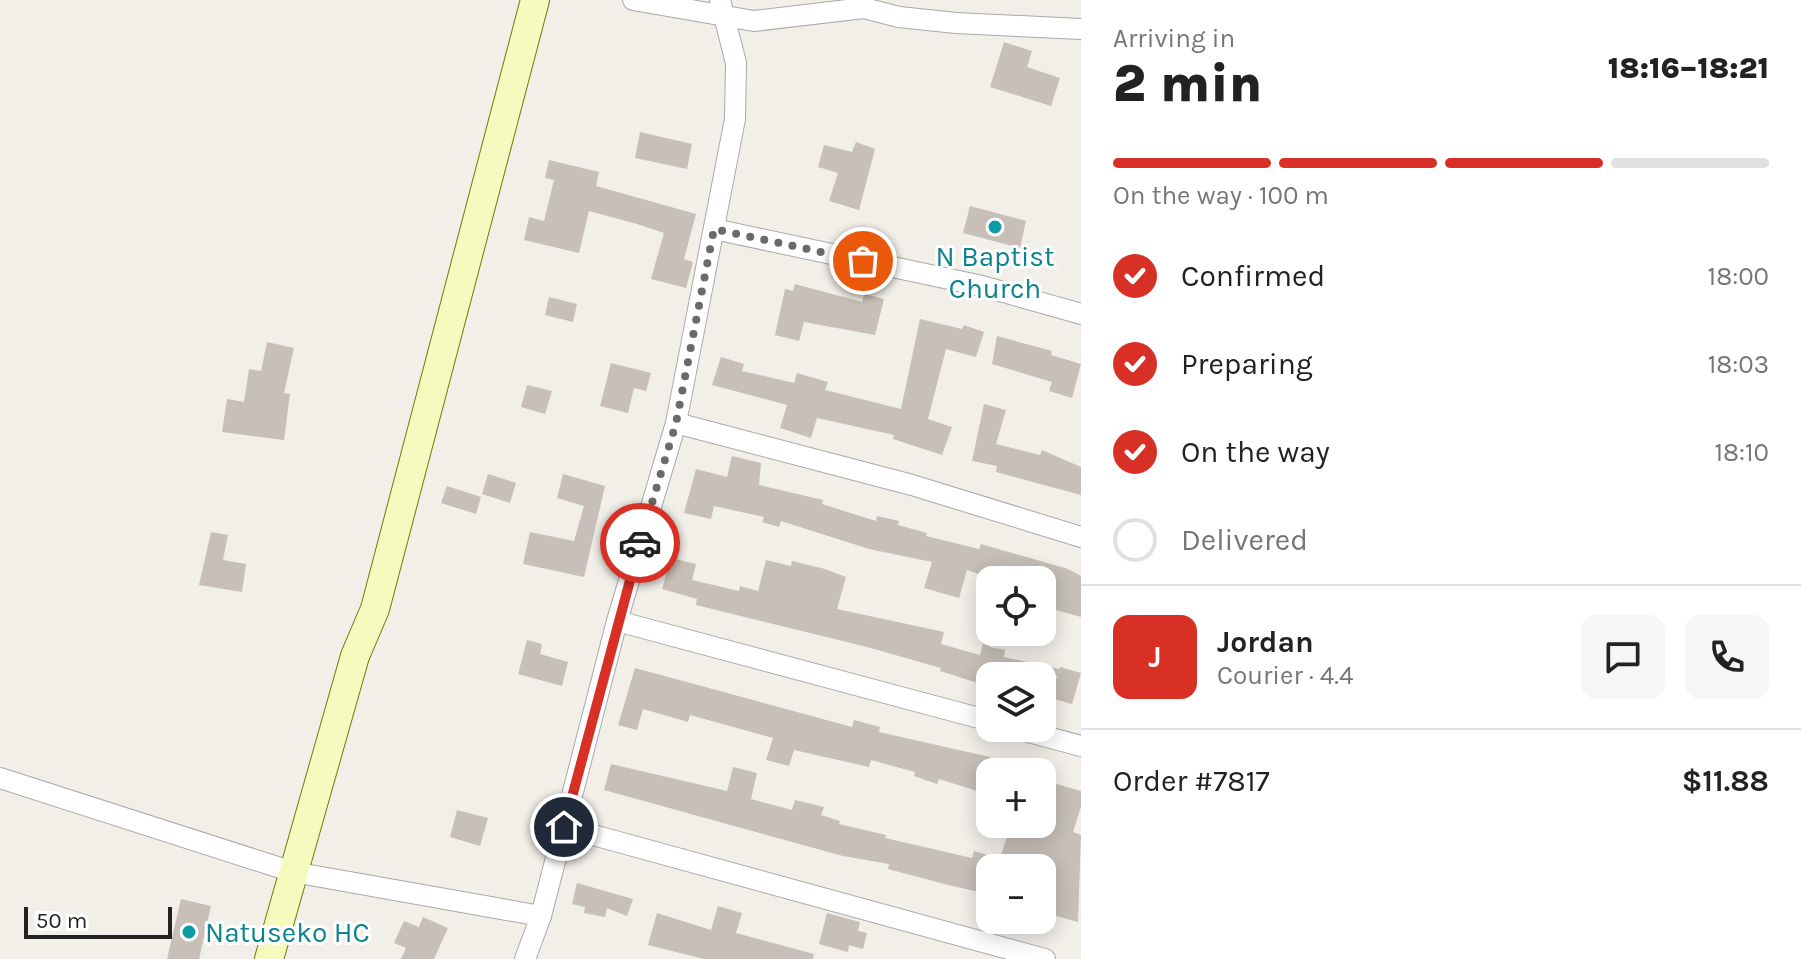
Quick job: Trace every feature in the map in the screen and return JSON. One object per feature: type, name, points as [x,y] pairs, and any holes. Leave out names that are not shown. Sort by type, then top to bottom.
[{"type":"street","points":[[269,959],[355,656],[375,609],[535,0]]},
{"type":"street","points":[[633,0],[723,9],[781,20],[837,9],[864,8],[899,17],[956,23],[1081,29]]},
{"type":"street","points":[[525,959],[541,916],[617,621],[676,423],[735,119],[736,63],[723,9]]},
{"type":"street","points":[[714,229],[982,286],[1081,314]]},
{"type":"street","points":[[676,423],[912,485],[1081,537]]},
{"type":"street","points":[[617,621],[976,717]]},
{"type":"street","points":[[1056,739],[1081,746]]},
{"type":"street","points":[[0,778],[293,872],[541,916]]},
{"type":"street","points":[[564,827],[1045,959]]},
{"type":"building","points":[[1004,42],[1032,51],[1027,67],[1060,78],[1051,106],[990,87]]},
{"type":"building","points":[[640,132],[692,144],[687,169],[635,158]]},
{"type":"building","points":[[856,142],[875,149],[859,210],[829,201],[838,173],[818,167],[824,145],[852,152]]},
{"type":"building","points":[[549,160],[599,172],[596,186],[696,214],[684,259],[693,262],[686,288],[651,279],[664,233],[637,224],[589,211],[579,253],[524,240],[529,217],[544,221],[554,180],[545,178]]},
{"type":"building","name":"N Baptist Church","points":[[970,206],[1026,221],[1020,248],[963,233]]},
{"type":"building","points":[[795,284],[862,302],[864,294],[884,299],[875,335],[804,322],[799,341],[775,335],[785,289],[793,291]]},
{"type":"building","points":[[549,297],[577,304],[573,322],[545,315]]},
{"type":"building","points":[[920,319],[962,329],[964,325],[984,332],[976,357],[946,349],[928,419],[952,427],[942,455],[893,439],[894,435],[817,418],[811,438],[780,428],[787,405],[712,385],[721,357],[744,364],[742,371],[794,383],[797,373],[828,382],[825,390],[901,409]]},
{"type":"building","points":[[997,336],[1052,351],[1051,355],[1081,364],[1072,398],[1049,391],[1052,382],[992,364]]},
{"type":"building","points":[[267,342],[294,348],[284,393],[290,394],[284,440],[222,432],[227,399],[244,402],[249,369],[261,371]]},
{"type":"building","points":[[611,363],[651,373],[646,391],[634,388],[628,413],[600,406]]},
{"type":"building","points":[[527,385],[552,391],[545,414],[521,407]]},
{"type":"building","points":[[984,404],[1006,410],[996,444],[1040,455],[1042,450],[1081,467],[1081,495],[996,472],[997,466],[972,461]]},
{"type":"building","points":[[732,456],[761,463],[759,485],[823,500],[822,504],[876,521],[877,516],[899,521],[898,525],[927,533],[926,536],[979,549],[981,544],[1068,569],[1081,576],[1081,617],[1056,610],[1056,566],[976,566],[976,573],[967,570],[959,598],[924,588],[932,562],[869,549],[781,521],[779,527],[762,522],[764,517],[714,506],[711,519],[684,513],[696,469],[727,477]]},
{"type":"building","points":[[488,474],[516,483],[510,503],[482,494]]},
{"type":"building","points":[[563,474],[605,486],[584,577],[523,564],[530,532],[574,541],[584,506],[557,498]]},
{"type":"building","points":[[447,486],[481,497],[476,514],[441,503]]},
{"type":"building","points":[[211,532],[228,535],[223,560],[246,564],[242,592],[199,585]]},
{"type":"building","points":[[671,558],[696,564],[692,580],[739,591],[740,586],[758,591],[766,560],[791,566],[792,561],[846,577],[837,609],[944,632],[941,644],[980,655],[982,646],[990,646],[1005,650],[1004,657],[1027,662],[976,662],[976,683],[940,671],[941,668],[867,647],[696,605],[697,599],[662,589]]},
{"type":"building","points":[[527,640],[542,644],[540,654],[568,662],[562,686],[518,674]]},
{"type":"building","points":[[1060,667],[1081,673],[1072,704],[1056,699],[1056,668],[1059,669],[1058,674]]},
{"type":"building","points":[[635,668],[852,727],[854,720],[880,727],[879,732],[990,758],[976,758],[976,791],[939,779],[937,784],[914,776],[915,772],[871,760],[869,767],[794,750],[789,766],[766,760],[773,738],[690,715],[688,722],[643,709],[637,730],[618,725]]},
{"type":"building","points":[[611,764],[727,791],[733,767],[757,773],[751,799],[792,810],[795,800],[824,807],[821,815],[840,821],[839,824],[886,835],[885,838],[972,858],[974,851],[984,854],[976,854],[976,891],[888,869],[889,864],[843,856],[604,790]]},
{"type":"building","points":[[1056,784],[1081,791],[1081,807],[1073,832],[1081,835],[1078,922],[1056,916],[1056,854],[1001,854],[1007,838],[1056,838]]},
{"type":"building","points":[[457,810],[488,818],[480,846],[450,837]]},
{"type":"building","points":[[577,883],[633,899],[627,916],[607,908],[605,917],[584,913],[585,907],[572,904]]},
{"type":"building","name":"Natuseko HC","points":[[181,899],[211,906],[199,959],[167,959]]},
{"type":"building","points":[[718,906],[742,913],[736,933],[814,954],[813,959],[704,959],[648,945],[657,913],[711,930]]},
{"type":"building","points":[[827,913],[860,922],[858,931],[867,933],[863,949],[849,945],[848,952],[819,944]]},
{"type":"building","points":[[423,917],[448,928],[434,959],[401,959],[406,948],[394,943],[404,921],[419,927]]},
{"type":"way so far","points":[[640,543],[676,423],[714,229],[863,261]]},
{"type":"place","name":"N Baptist Church","points":[[995,227]]},
{"type":"place","name":"Natuseko HC","points":[[189,932]]},
{"type":"route","points":[[564,827],[640,543]]}]
